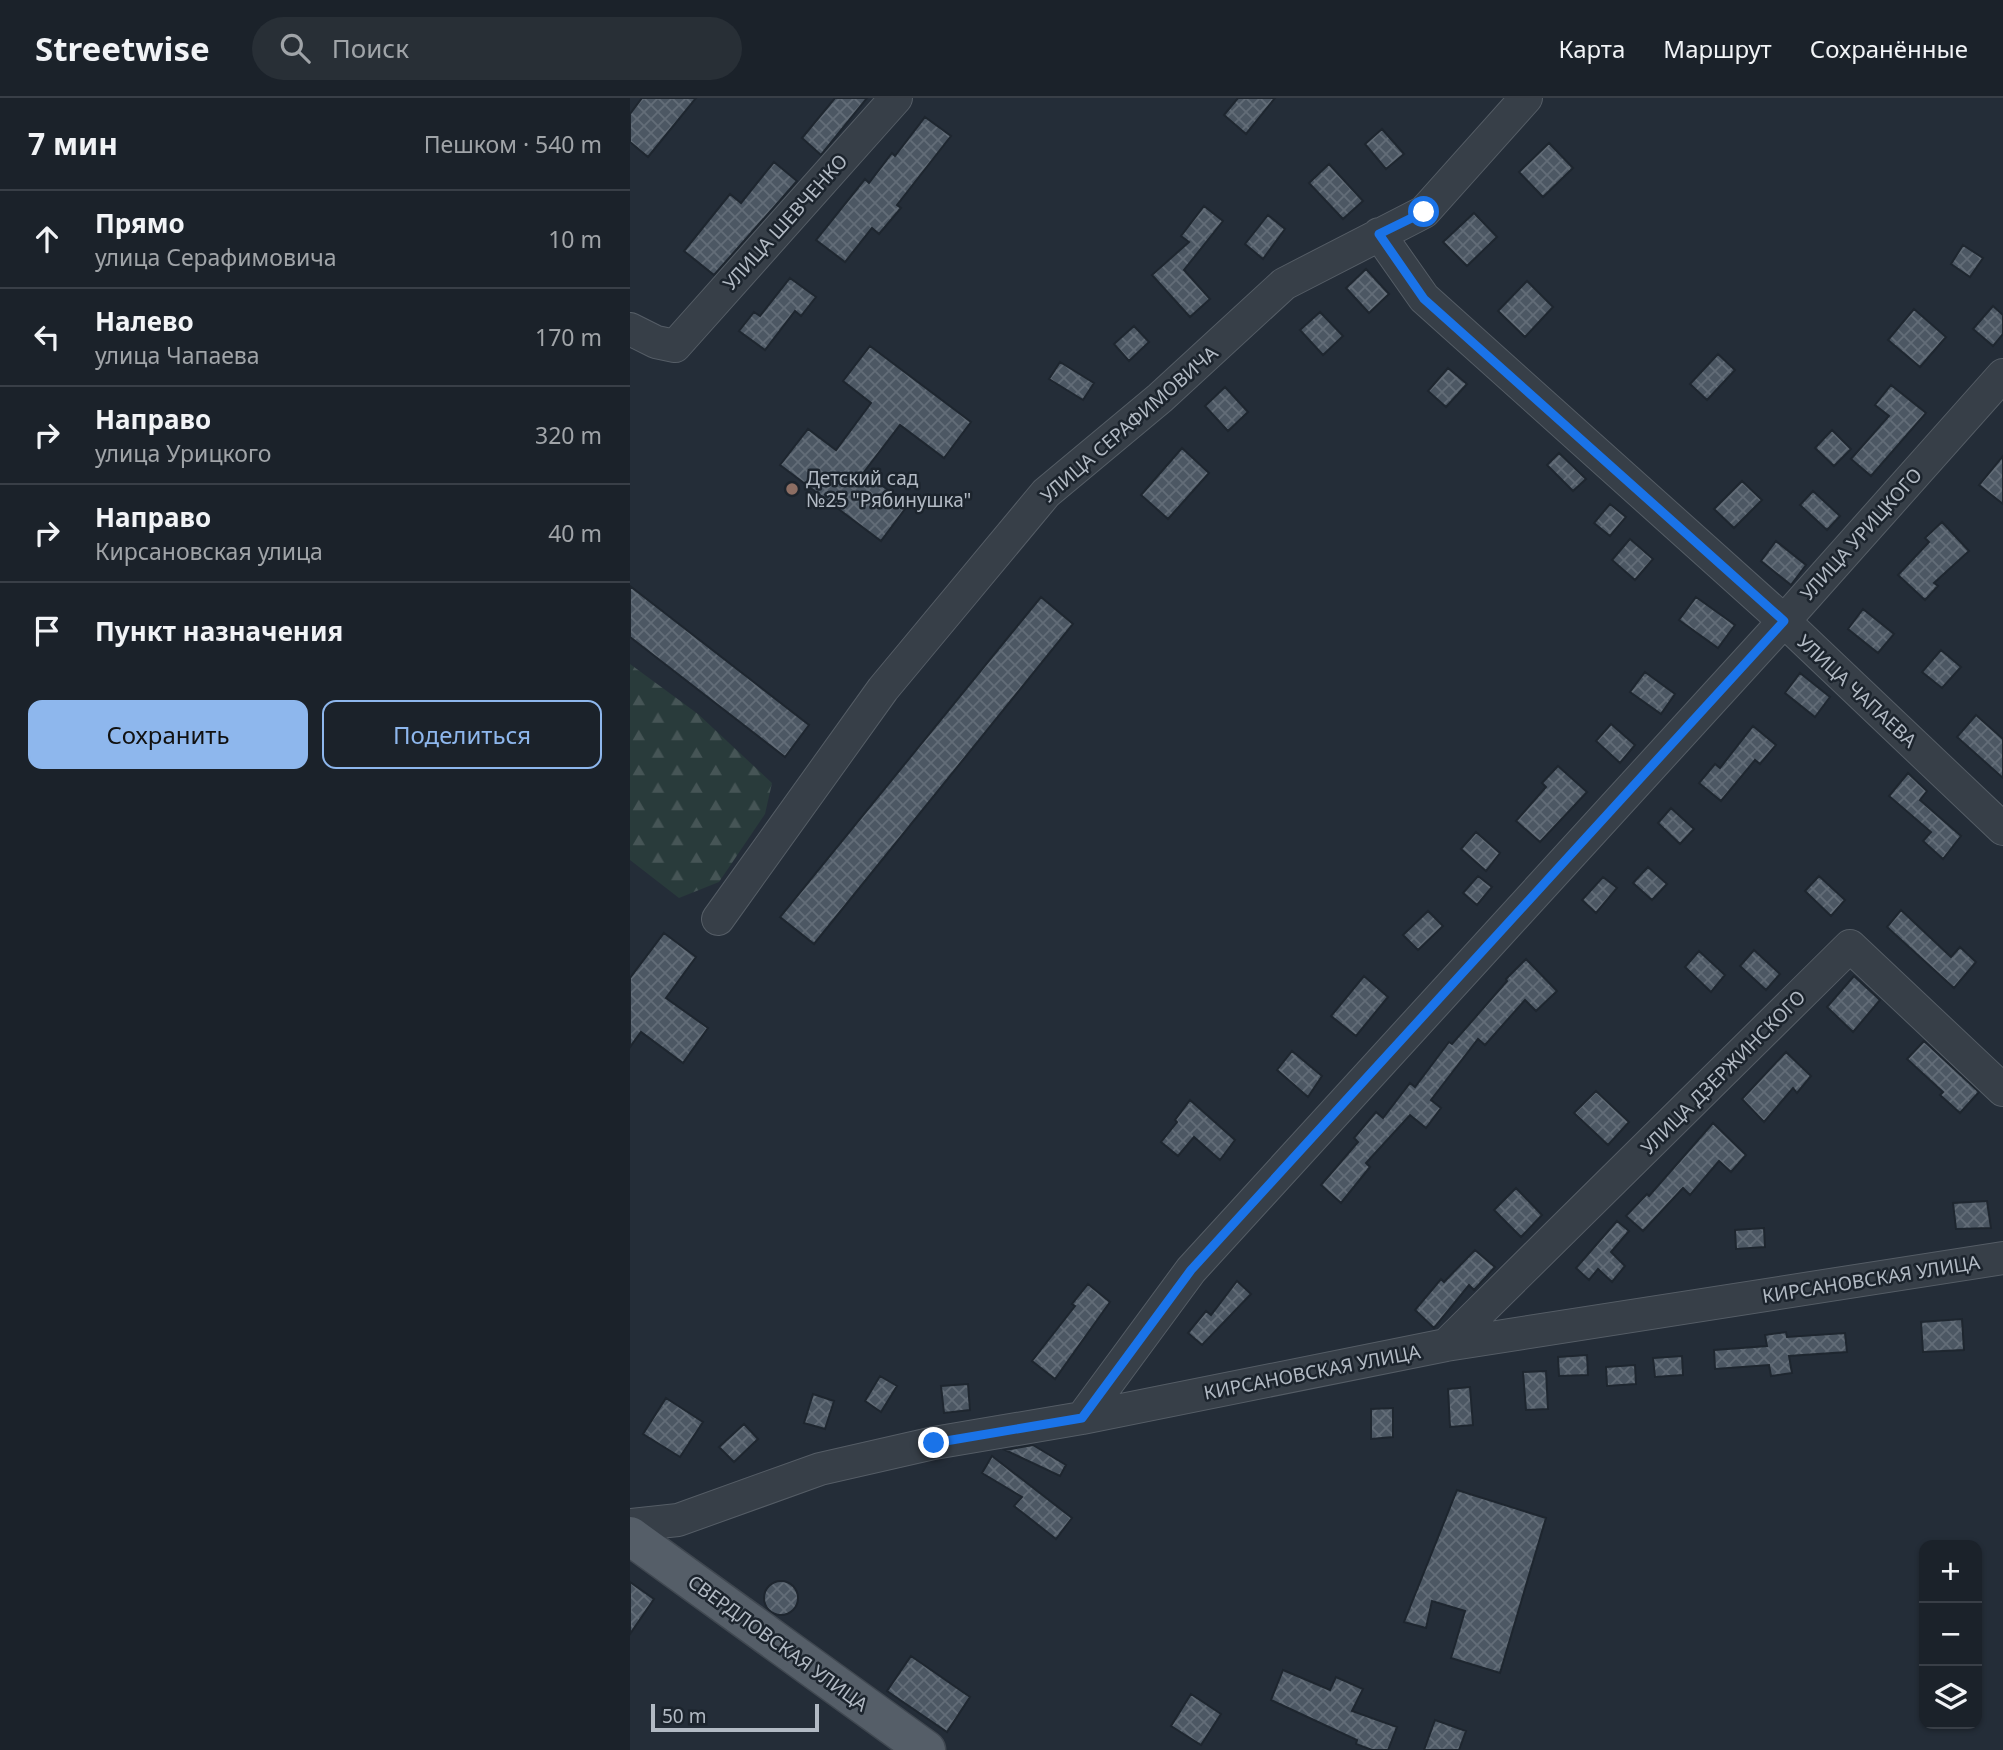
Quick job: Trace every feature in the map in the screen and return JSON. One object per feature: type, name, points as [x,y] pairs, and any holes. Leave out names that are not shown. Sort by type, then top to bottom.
[{"type":"main road","name":"СВЕРДЛОВСКАЯ УЛИЦА","points":[[630,1536],[926,1750]]},
{"type":"street","name":"УЛИЦА ШЕВЧЕНКО","points":[[630,329],[656,342],[675,346],[896,98]]},
{"type":"street","name":"УЛИЦА СЕРАФИМОВИЧА","points":[[718,919],[883,689],[1046,493],[1160,398],[1284,284],[1424,212],[1526,98]]},
{"type":"street","name":"УЛИЦА ЧАПАЕВА","points":[[1379,234],[1424,299],[1784,621],[2003,829]]},
{"type":"street","name":"УЛИЦА УРИЦКОГО","points":[[1082,1418],[1191,1270],[1784,621],[2003,375]]},
{"type":"street","name":"УЛИЦА ДЗЕРЖИНСКОГО","points":[[1446,1345],[1850,946],[2003,1090]]},
{"type":"street","name":"КИРСАНОВСКАЯ УЛИЦА","points":[[630,1525],[678,1520],[820,1469],[934,1443],[1082,1418],[1446,1345],[2003,1258]]},
{"type":"green space","points":[[630,664],[698,714],[772,783],[765,814],[719,882],[679,898],[630,860]]},
{"type":"building","points":[[642,98],[696,98],[648,157],[630,142],[630,114]]},
{"type":"building","points":[[835,98],[867,98],[821,155],[802,138]]},
{"type":"building","points":[[1238,98],[1275,98],[1246,134],[1224,115]]},
{"type":"building","points":[[925,117],[951,136],[897,205],[901,208],[879,234],[872,228],[845,262],[816,240],[865,179],[869,183],[892,153],[895,156]]},
{"type":"building","points":[[1382,129],[1404,154],[1386,169],[1365,144]]},
{"type":"building","points":[[1549,143],[1573,168],[1543,197],[1519,172]]},
{"type":"building","points":[[774,162],[797,181],[714,275],[684,251],[730,194],[741,203]]},
{"type":"building","points":[[1329,164],[1363,201],[1343,219],[1309,183]]},
{"type":"building","points":[[1204,206],[1223,221],[1184,270],[1210,299],[1190,317],[1152,275],[1189,242],[1181,236]]},
{"type":"building","points":[[1474,213],[1497,237],[1467,266],[1443,242]]},
{"type":"building","points":[[1268,215],[1285,229],[1263,259],[1245,244]]},
{"type":"building","points":[[1963,245],[1983,258],[1970,277],[1951,264]]},
{"type":"building","points":[[1366,269],[1389,294],[1369,313],[1346,288]]},
{"type":"building","points":[[790,278],[816,297],[801,316],[795,311],[765,350],[739,331],[754,312],[760,316]]},
{"type":"building","points":[[1527,281],[1553,307],[1525,337],[1498,311]]},
{"type":"building","points":[[1993,306],[2003,315],[2003,334],[1993,346],[1973,329]]},
{"type":"building","points":[[1914,309],[1946,337],[1920,367],[1888,340]]},
{"type":"building","points":[[1320,312],[1343,336],[1323,355],[1300,330]]},
{"type":"building","points":[[1134,326],[1149,342],[1129,361],[1114,344]]},
{"type":"building","points":[[870,346],[971,422],[944,458],[900,425],[864,472],[908,505],[881,541],[780,465],[808,429],[836,450],[871,403],[843,381]]},
{"type":"building","points":[[1718,354],[1735,370],[1707,400],[1690,384]]},
{"type":"building","points":[[1060,362],[1094,383],[1083,400],[1049,379]]},
{"type":"building","points":[[1448,368],[1467,384],[1446,407],[1428,391]]},
{"type":"building","points":[[1891,385],[1926,413],[1871,476],[1851,459],[1889,416],[1875,405]]},
{"type":"building","points":[[1225,387],[1248,412],[1228,431],[1205,406]]},
{"type":"building","points":[[1832,430],[1851,449],[1834,466],[1815,448]]},
{"type":"building","points":[[1182,448],[1209,473],[1168,519],[1141,495]]},
{"type":"building","points":[[1559,453],[1586,479],[1573,491],[1547,465]]},
{"type":"building","points":[[2003,456],[2003,504],[1979,485]]},
{"type":"building","points":[[1742,481],[1762,500],[1734,528],[1714,509]]},
{"type":"building","points":[[1813,491],[1840,516],[1827,530],[1800,505]]},
{"type":"building","points":[[1610,504],[1626,517],[1610,536],[1594,523]]},
{"type":"building","points":[[1942,522],[1969,551],[1934,583],[1938,586],[1925,600],[1898,575],[1929,542],[1925,538]]},
{"type":"building","points":[[1630,539],[1653,559],[1635,580],[1612,560]]},
{"type":"building","points":[[1776,541],[1806,565],[1791,585],[1761,561]]},
{"type":"building","points":[[630,586],[809,725],[785,757],[630,637]]},
{"type":"building","points":[[1041,597],[1073,624],[814,944],[780,917]]},
{"type":"building","points":[[1696,597],[1735,625],[1718,648],[1679,620]]},
{"type":"building","points":[[1863,609],[1894,634],[1878,653],[1848,629]]},
{"type":"building","points":[[1941,650],[1961,667],[1942,688],[1922,672]]},
{"type":"building","points":[[1645,672],[1675,694],[1661,714],[1630,692]]},
{"type":"building","points":[[1800,673],[1830,697],[1815,717],[1785,693]]},
{"type":"building","points":[[1976,715],[2003,739],[2003,778],[1957,737]]},
{"type":"building","points":[[1611,724],[1635,745],[1620,763],[1596,741]]},
{"type":"building","points":[[1753,726],[1776,745],[1760,764],[1755,760],[1721,801],[1699,783],[1715,764],[1720,768]]},
{"type":"building","points":[[1558,766],[1587,792],[1540,842],[1516,821],[1546,787],[1542,783]]},
{"type":"building","points":[[1908,773],[1927,791],[1920,800],[1961,836],[1943,859],[1923,841],[1931,832],[1889,796]]},
{"type":"building","points":[[1671,808],[1694,829],[1680,844],[1658,823]]},
{"type":"building","points":[[1476,832],[1500,853],[1486,871],[1461,849]]},
{"type":"building","points":[[1648,867],[1667,884],[1652,900],[1633,883]]},
{"type":"building","points":[[1478,876],[1492,887],[1477,905],[1463,893]]},
{"type":"building","points":[[1819,876],[1845,900],[1831,916],[1805,891]]},
{"type":"building","points":[[1603,877],[1617,888],[1596,913],[1582,900]]},
{"type":"building","points":[[1901,910],[1951,957],[1960,947],[1976,962],[1954,988],[1887,927]]},
{"type":"building","points":[[1428,911],[1443,926],[1418,950],[1403,935]]},
{"type":"building","points":[[664,933],[696,957],[666,998],[708,1028],[683,1063],[641,1032],[630,1047],[630,978]]},
{"type":"building","points":[[1754,950],[1780,974],[1766,990],[1740,966]]},
{"type":"building","points":[[1699,951],[1725,975],[1711,992],[1685,967]]},
{"type":"building","points":[[1526,959],[1557,991],[1536,1011],[1525,1000],[1485,1045],[1478,1039],[1431,1100],[1441,1108],[1426,1128],[1410,1115],[1366,1163],[1370,1167],[1341,1203],[1321,1185],[1358,1142],[1354,1138],[1376,1112],[1383,1118],[1410,1083],[1415,1087],[1449,1042],[1452,1044]]},
{"type":"building","points":[[1364,976],[1388,997],[1356,1036],[1331,1016]]},
{"type":"building","points":[[1854,976],[1880,1000],[1853,1032],[1827,1007]]},
{"type":"building","points":[[1924,1041],[1979,1092],[1960,1113],[1940,1095],[1943,1092],[1907,1059]]},
{"type":"building","points":[[1292,1051],[1322,1076],[1308,1097],[1277,1070]]},
{"type":"building","points":[[1786,1052],[1811,1076],[1797,1093],[1793,1088],[1764,1122],[1742,1099]]},
{"type":"building","points":[[1596,1091],[1629,1122],[1608,1145],[1574,1113]]},
{"type":"building","points":[[1190,1100],[1235,1140],[1220,1160],[1194,1137],[1178,1156],[1161,1142]]},
{"type":"building","points":[[1713,1123],[1746,1155],[1731,1172],[1719,1161],[1690,1195],[1683,1188],[1643,1231],[1626,1216],[1647,1194],[1649,1196]]},
{"type":"building","points":[[1516,1188],[1542,1215],[1521,1237],[1494,1210]]},
{"type":"building","points":[[1987,1201],[1991,1228],[1956,1229],[1953,1203]]},
{"type":"building","points":[[1617,1221],[1629,1231],[1611,1252],[1625,1266],[1612,1282],[1598,1269],[1589,1280],[1576,1268]]},
{"type":"building","points":[[1764,1228],[1765,1247],[1736,1249],[1735,1230]]},
{"type":"building","points":[[1475,1250],[1495,1267],[1474,1290],[1469,1285],[1434,1328],[1415,1310],[1441,1279],[1444,1282]]},
{"type":"building","points":[[1237,1281],[1251,1294],[1202,1345],[1188,1333],[1206,1311],[1211,1315]]},
{"type":"building","points":[[1088,1284],[1110,1302],[1055,1379],[1032,1361],[1075,1306],[1072,1304]]},
{"type":"building","points":[[1962,1319],[1964,1350],[1923,1352],[1921,1322]]},
{"type":"building","points":[[1786,1332],[1787,1337],[1845,1333],[1847,1352],[1789,1356],[1792,1373],[1771,1376],[1769,1365],[1715,1369],[1714,1350],[1767,1346],[1765,1335]]},
{"type":"building","points":[[1587,1355],[1588,1375],[1559,1376],[1558,1357]]},
{"type":"building","points":[[1682,1356],[1683,1375],[1655,1377],[1653,1358]]},
{"type":"building","points":[[1635,1365],[1636,1384],[1607,1386],[1606,1367]]},
{"type":"building","points":[[1546,1371],[1548,1409],[1526,1410],[1523,1372]]},
{"type":"building","points":[[880,1376],[897,1386],[881,1412],[865,1401]]},
{"type":"building","points":[[968,1384],[970,1410],[944,1413],[941,1386]]},
{"type":"building","points":[[1470,1387],[1473,1425],[1450,1427],[1448,1389]]},
{"type":"building","points":[[813,1394],[834,1401],[825,1429],[804,1423]]},
{"type":"building","points":[[666,1398],[703,1422],[680,1457],[643,1434]]},
{"type":"building","points":[[1393,1408],[1393,1437],[1371,1439],[1371,1409]]},
{"type":"building","points":[[744,1424],[758,1439],[734,1462],[719,1447]]},
{"type":"building","points":[[1033,1445],[1066,1465],[1060,1476],[1005,1450]]},
{"type":"building","points":[[992,1456],[1072,1518],[1056,1539],[1014,1506],[1022,1497],[982,1473]]},
{"type":"building","points":[[1457,1490],[1546,1518],[1500,1673],[1451,1658],[1465,1611],[1432,1601],[1426,1628],[1404,1622]]},
{"type":"building","points":[[781,1581],[793,1586],[798,1598],[793,1610],[781,1615],[769,1610],[764,1598],[769,1586]]},
{"type":"building","points":[[630,1582],[654,1599],[630,1634]]},
{"type":"building","points":[[911,1656],[970,1697],[947,1732],[887,1691]]},
{"type":"building","points":[[1283,1670],[1330,1690],[1336,1677],[1363,1689],[1352,1711],[1397,1727],[1388,1750],[1372,1750],[1356,1744],[1357,1740],[1271,1700]]},
{"type":"building","points":[[1191,1694],[1221,1714],[1201,1745],[1171,1726]]},
{"type":"building","points":[[1435,1720],[1466,1731],[1459,1750],[1424,1750]]},
{"type":"place","name":"Детский сад №25 \"Рябинушка\"","points":[[792,489]]},
{"type":"route","points":[[934,1443],[1082,1418],[1191,1270],[1784,621],[1424,299],[1379,234],[1424,212]]}]
